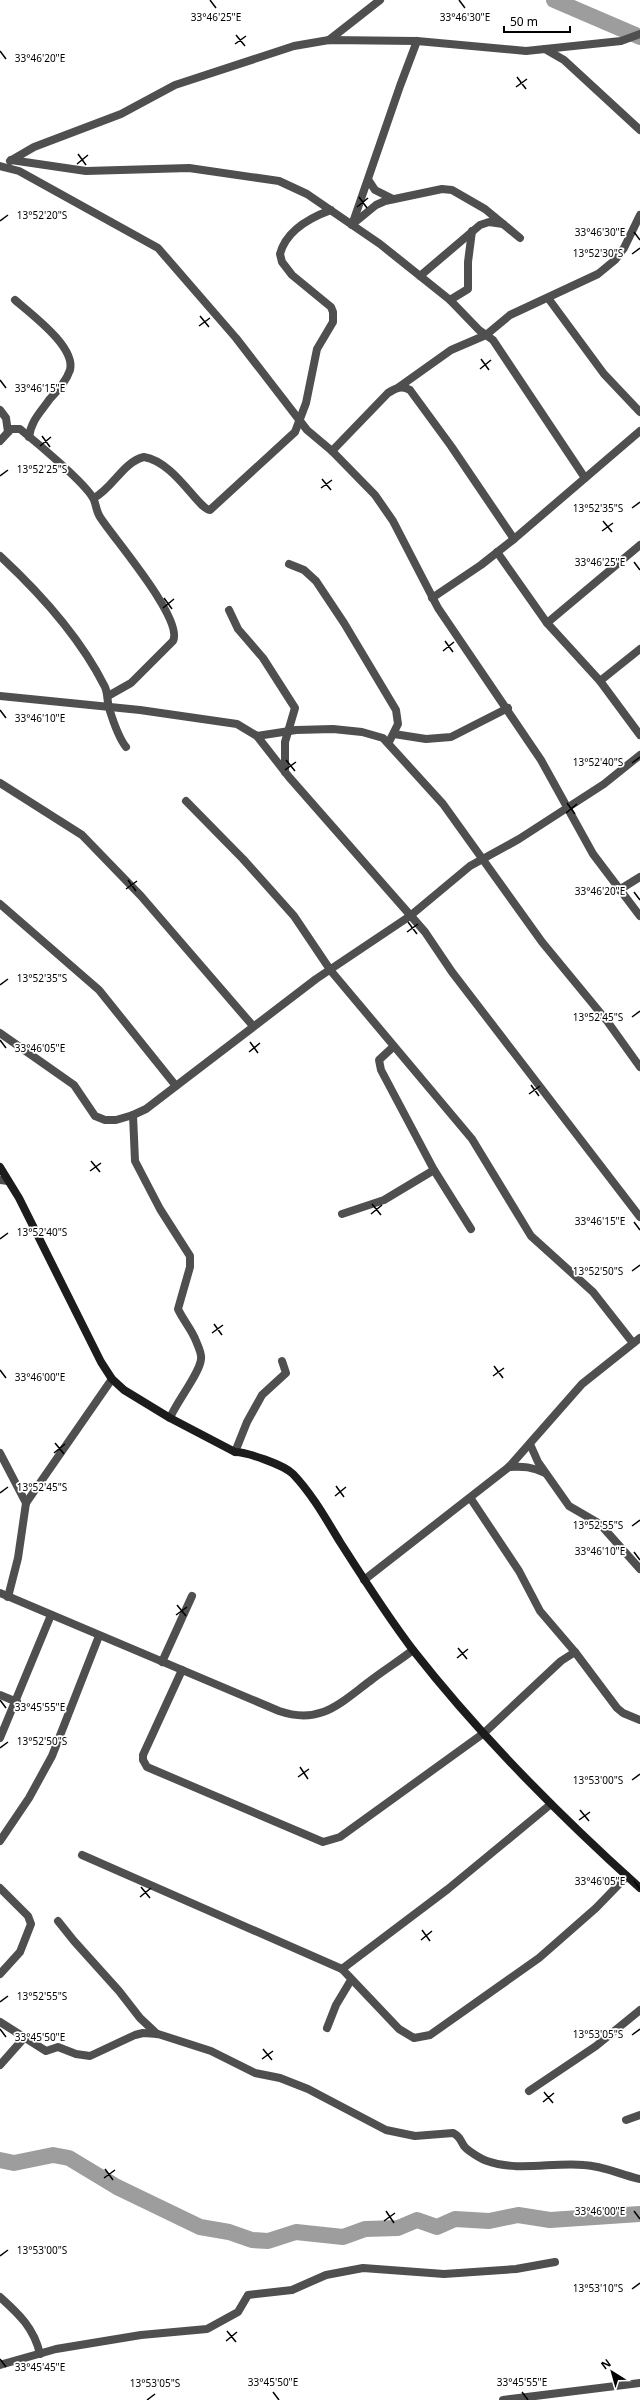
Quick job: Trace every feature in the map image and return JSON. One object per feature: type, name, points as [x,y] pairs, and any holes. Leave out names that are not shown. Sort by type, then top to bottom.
[{"type":"street","points":[[329,40],[380,0]]},
{"type":"street","points":[[0,166],[34,147],[121,114],[175,85],[294,46],[329,40],[417,41],[526,51],[621,41],[640,34]]},
{"type":"street","points":[[352,225],[369,181],[400,86],[417,41]]},
{"type":"street","points":[[545,49],[564,60],[640,130]]},
{"type":"street","points":[[11,160],[86,171],[189,168],[279,181],[307,194],[352,225],[420,276],[450,300],[479,330],[497,345],[585,478]]},
{"type":"street","points":[[0,166],[19,171],[158,248],[236,338],[278,395],[307,430],[332,451],[385,508],[401,535],[432,598],[508,708],[553,779],[593,854],[640,916]]},
{"type":"street","points":[[369,181],[375,190],[394,200]]},
{"type":"street","points":[[352,225],[376,205],[446,188],[485,209],[520,238]]},
{"type":"street","points":[[94,498],[114,482],[132,461],[144,457],[164,465],[183,482],[205,508],[210,510],[288,439],[301,421],[315,355],[333,322],[333,312],[326,302],[286,269],[280,254],[287,239],[301,224],[314,216],[331,210]]},
{"type":"street","points":[[332,451],[381,400],[451,350],[486,335],[510,315],[598,274],[615,260],[632,234],[640,215]]},
{"type":"street","points":[[420,276],[472,231],[488,222],[504,224]]},
{"type":"street","points":[[450,300],[468,289],[468,262],[472,231]]},
{"type":"street","points":[[548,298],[604,374],[640,412]]},
{"type":"street","points":[[15,300],[64,346],[71,358],[70,369],[65,381],[35,418],[30,426],[29,437]]},
{"type":"street","points":[[400,387],[406,387],[410,390],[514,539]]},
{"type":"street","points":[[0,410],[6,418],[8,432]]},
{"type":"street","points":[[0,441],[8,432],[15,428],[20,429],[94,498],[100,517],[157,597],[170,618],[175,633],[173,641],[131,683],[108,696]]},
{"type":"street","points":[[432,598],[514,539],[640,431]]},
{"type":"street","points":[[547,623],[640,545]]},
{"type":"street","points":[[497,552],[547,623],[600,681],[640,735]]},
{"type":"street","points":[[0,556],[56,613],[74,638],[108,696],[109,707],[121,741],[126,747]]},
{"type":"street","points":[[290,564],[304,570],[316,582],[344,623],[396,710],[398,724],[389,742]]},
{"type":"street","points":[[229,610],[241,632],[263,658],[293,705],[295,713],[285,746],[287,754],[285,772]]},
{"type":"street","points":[[600,681],[640,649]]},
{"type":"street","points":[[0,696],[140,710],[237,724],[257,736],[285,772],[433,943],[452,972],[640,1217]]},
{"type":"street","points":[[394,734],[426,739],[450,737],[508,708]]},
{"type":"street","points":[[257,736],[304,730],[349,730],[376,734],[389,742],[442,804],[542,942],[607,1022],[640,1067]]},
{"type":"street","points":[[0,1033],[74,1085],[95,1116],[105,1120],[116,1120],[133,1115],[146,1109],[316,979],[410,916],[435,894],[482,858],[519,839],[604,784],[640,755]]},
{"type":"street","points":[[0,783],[82,835],[141,896],[253,1026]]},
{"type":"street","points":[[186,801],[243,859],[294,916],[330,971],[472,1139],[531,1236],[593,1292],[633,1343]]},
{"type":"street","points":[[619,890],[640,877]]},
{"type":"street","points":[[0,904],[99,990],[176,1086]]},
{"type":"street","points":[[393,1047],[379,1060],[381,1070],[434,1170],[471,1229]]},
{"type":"street","points":[[133,1115],[135,1161],[157,1203],[190,1256],[190,1267],[178,1309],[196,1340],[201,1357],[201,1364],[198,1372],[176,1404],[170,1418]]},
{"type":"street","points":[[0,1168],[4,1181],[19,1198],[101,1362],[112,1380],[124,1390],[170,1418],[235,1452],[245,1452],[287,1469],[294,1475],[307,1490],[364,1580],[413,1650],[484,1732],[551,1804],[640,1888]]},
{"type":"street","points":[[342,1214],[384,1200],[434,1170]]},
{"type":"street","points":[[364,1580],[471,1499],[510,1467],[582,1384],[640,1338]]},
{"type":"street","points":[[235,1452],[247,1422],[262,1395],[286,1373],[282,1361]]},
{"type":"street","points":[[8,1597],[18,1558],[26,1503],[112,1380]]},
{"type":"street","points":[[530,1444],[538,1462],[569,1506],[600,1524],[640,1569]]},
{"type":"street","points":[[0,1452],[26,1503]]},
{"type":"street","points":[[510,1467],[524,1466],[535,1468],[549,1476]]},
{"type":"street","points":[[0,1468],[11,1476]]},
{"type":"street","points":[[471,1499],[519,1570],[540,1611],[575,1652],[617,1708],[623,1713],[640,1720]]},
{"type":"street","points":[[0,1593],[51,1616],[279,1711],[300,1717],[318,1715],[337,1705],[413,1650]]},
{"type":"street","points":[[162,1662],[192,1596]]},
{"type":"street","points":[[0,1738],[17,1702],[51,1616]]},
{"type":"street","points":[[0,1841],[35,1787],[52,1756],[81,1677],[99,1636]]},
{"type":"street","points":[[182,1670],[143,1755],[144,1764],[147,1767],[323,1842],[340,1837],[484,1732],[561,1661],[575,1652]]},
{"type":"street","points":[[0,1695],[17,1702]]},
{"type":"street","points":[[342,1969],[448,1889],[551,1804]]},
{"type":"street","points":[[82,1854],[342,1969],[351,1980],[406,2034],[414,2038],[430,2035],[539,1958],[596,1908],[627,1876]]},
{"type":"street","points":[[0,1888],[28,1916],[31,1924],[20,1952],[0,1974]]},
{"type":"street","points":[[58,1921],[74,1942],[119,1991],[140,2018],[158,2034]]},
{"type":"street","points":[[327,2028],[336,2005],[351,1980]]},
{"type":"street","points":[[529,2091],[596,2046],[640,2010]]},
{"type":"street","points":[[0,2022],[46,2051],[58,2047],[76,2054],[90,2056],[135,2035],[143,2033],[158,2034],[211,2051],[248,2070],[280,2078],[308,2089],[386,2130],[415,2136],[453,2133],[458,2135],[465,2147],[485,2160],[508,2166],[585,2165],[609,2168],[640,2179]]},
{"type":"street","points":[[0,2065],[24,2038]]},
{"type":"street","points":[[626,2120],[640,2115]]},
{"type":"street","points":[[0,2365],[40,2354],[141,2335],[207,2329],[238,2312],[248,2295],[292,2290],[314,2279],[343,2270],[384,2269],[444,2274],[516,2269],[555,2262]]},
{"type":"street","points":[[0,2296],[27,2323],[37,2342],[40,2354]]},
{"type":"street","points":[[503,2400],[546,2397],[640,2383]]},
{"type":"waterway","points":[[554,0],[640,37]]},
{"type":"waterway","points":[[0,2160],[14,2163],[53,2155],[69,2158],[117,2187],[200,2227],[229,2232],[252,2240],[268,2241],[296,2232],[343,2237],[365,2229],[398,2228],[417,2220],[437,2227],[455,2219],[489,2221],[518,2215],[550,2220],[640,2214]]}]
